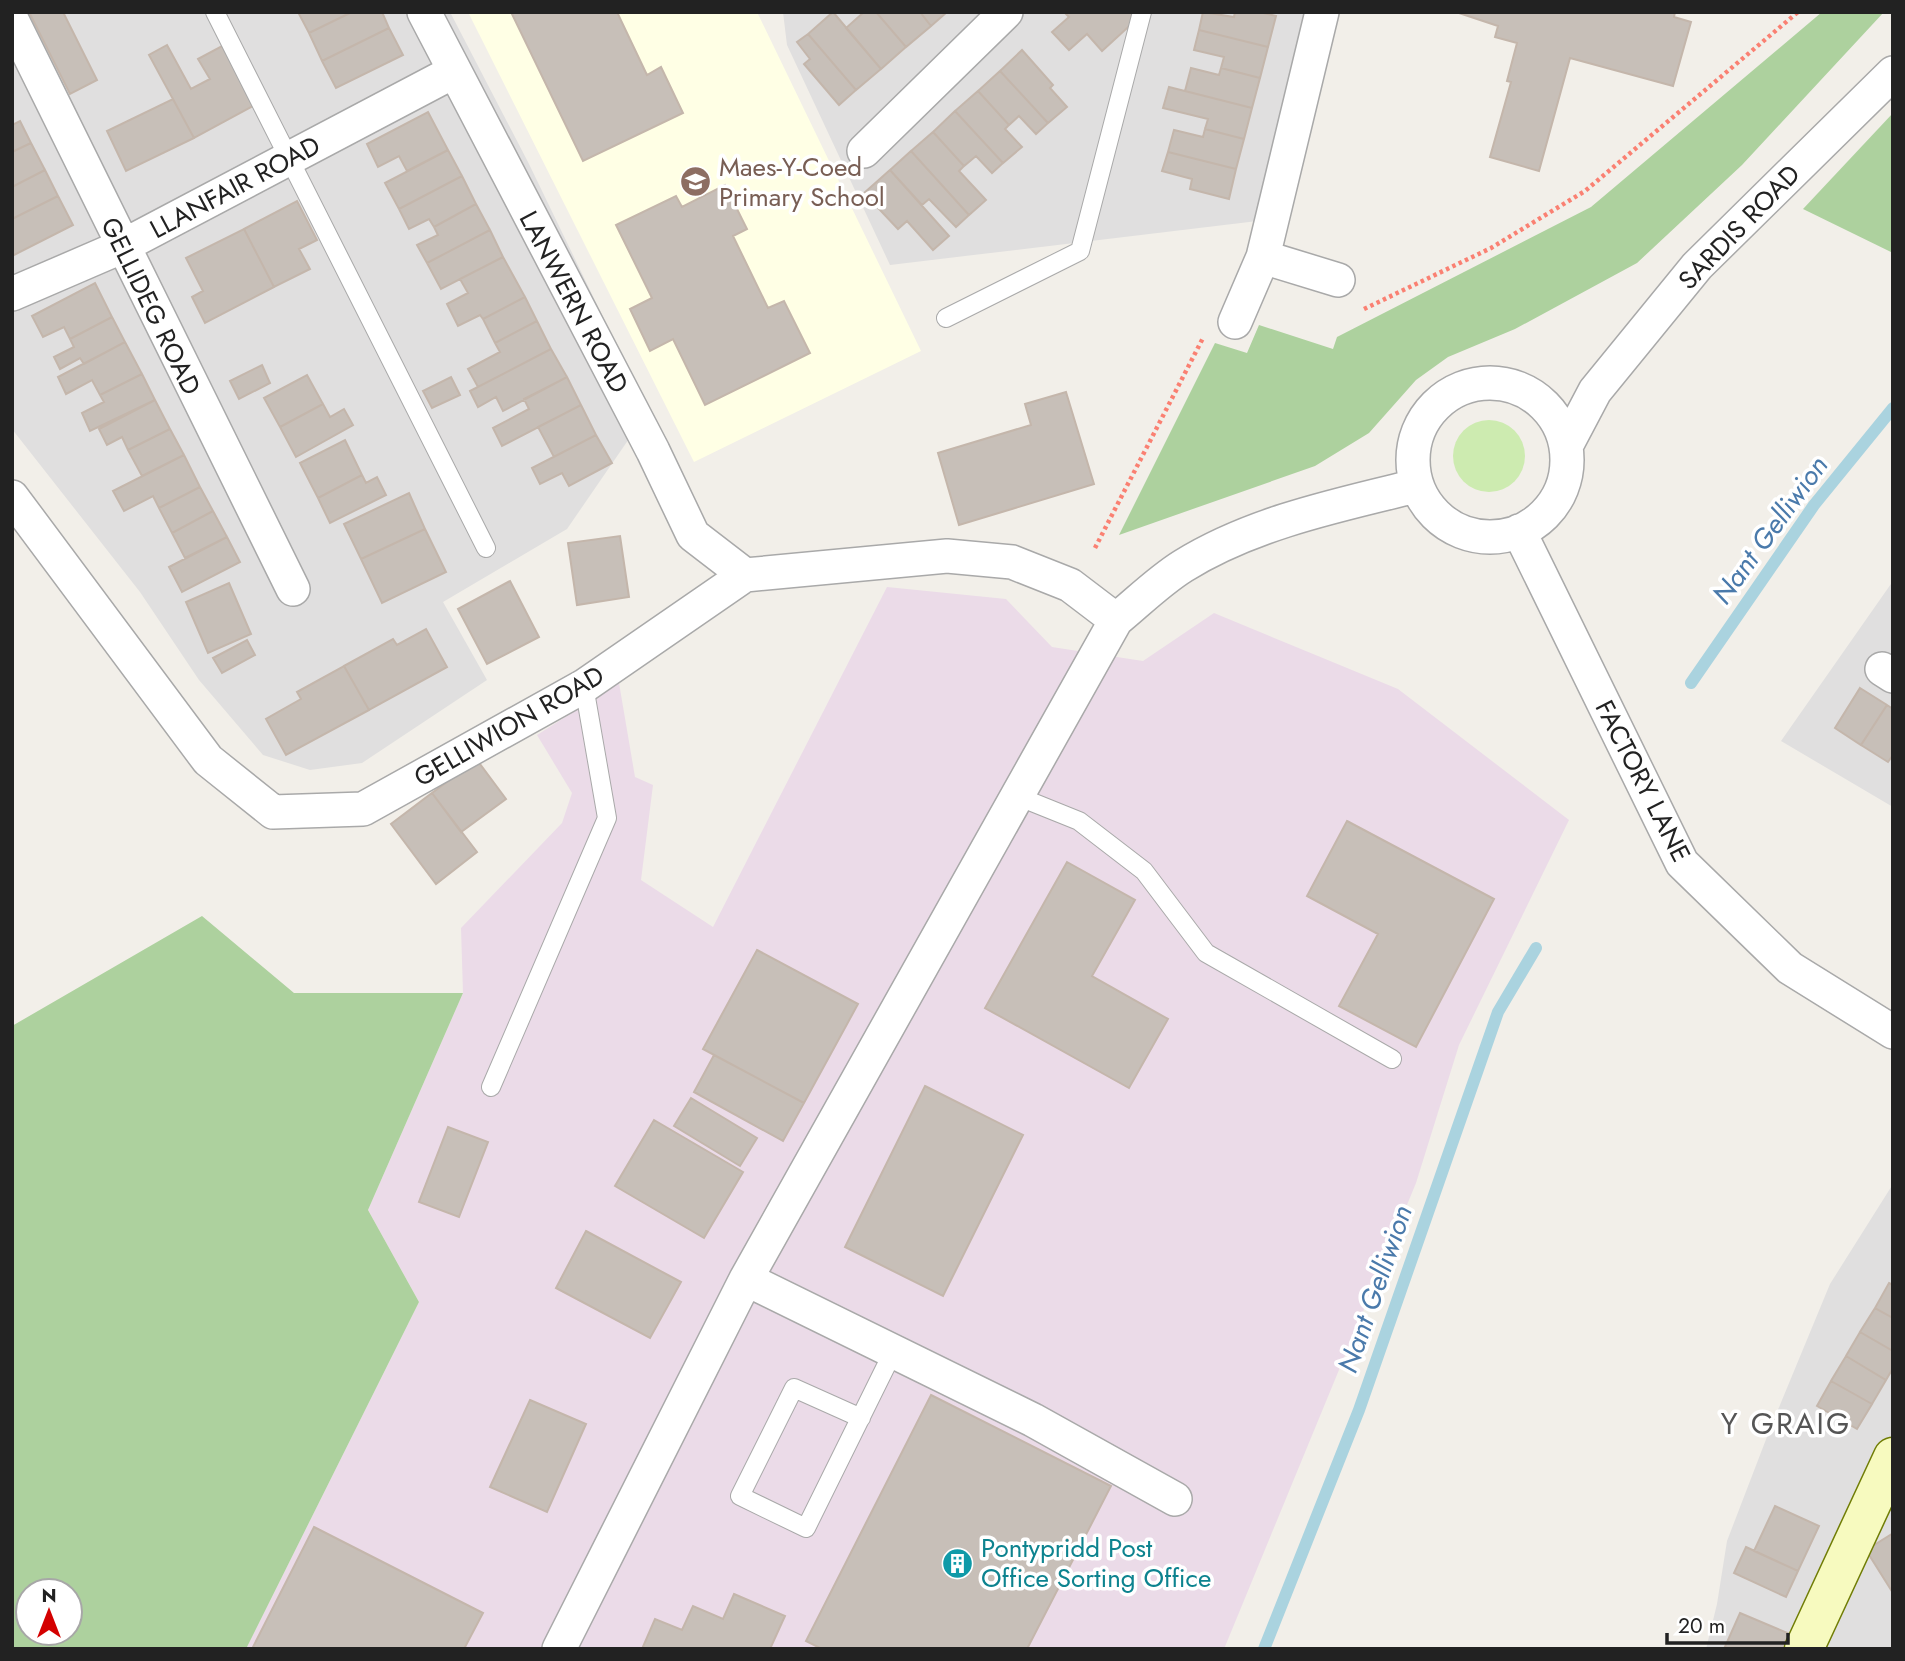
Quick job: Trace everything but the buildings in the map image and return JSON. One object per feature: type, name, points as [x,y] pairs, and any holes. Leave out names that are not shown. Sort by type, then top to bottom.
[{"type":"street","name":"LANWERN ROAD","points":[[424,12],[653,451],[693,535],[745,575]]},
{"type":"street","points":[[1235,322],[1264,257],[1322,12]]},
{"type":"street","points":[[864,151],[993,17]]},
{"type":"street","name":"GELLIDEG ROAD","points":[[12,20],[121,247],[293,589]]},
{"type":"street","name":"LLANFAIR ROAD","points":[[12,294],[121,247],[453,72]]},
{"type":"street","name":"SARDIS ROAD","points":[[1566,446],[1595,391],[1697,266],[1893,73]]},
{"type":"street","points":[[1264,257],[1338,280]]},
{"type":"street","points":[[1524,390],[1546,406],[1560,429],[1566,446],[1566,473],[1558,496],[1541,517],[1519,531],[1493,537],[1458,531],[1436,515],[1416,486],[1412,459],[1414,441],[1425,417],[1444,397],[1467,385],[1494,383],[1524,390],[1595,391]]},
{"type":"street","points":[[559,1649],[746,1279],[1116,620],[1183,566],[1246,536],[1322,509],[1416,486]]},
{"type":"street","name":"GELLIWION ROAD","points":[[12,497],[208,760],[273,812],[363,809],[584,686],[745,575],[947,556],[1012,562],[1070,585],[1116,620]]},
{"type":"street","name":"FACTORY LANE","points":[[1519,531],[1682,863],[1790,968],[1893,1032]]},
{"type":"street","points":[[746,1279],[1033,1420],[1175,1499]]},
{"type":"street","points":[[1804,1649],[1893,1457]]},
{"type":"lane","points":[[215,12],[486,548]]},
{"type":"lane","points":[[946,318],[1080,251],[1142,12]]},
{"type":"lane","points":[[491,1087],[607,818],[584,686]]},
{"type":"lane","points":[[1017,796],[1079,821],[1144,871],[1206,953],[1392,1059]]},
{"type":"lane","points":[[860,1418],[794,1388],[740,1496],[806,1528],[893,1352]]},
{"type":"path","points":[[1354,314],[1491,248],[1585,191],[1798,12]]},
{"type":"path","points":[[1095,548],[1204,337]]},
{"type":"shaded area","points":[[12,12],[450,12],[529,164],[604,319],[644,417],[567,529],[443,602],[487,680],[362,763],[310,770],[263,755],[199,680],[140,592],[12,429]]},
{"type":"shaded area","name":"Maes-Y-Coed Primary School","points":[[468,12],[757,12],[921,351],[694,462]]},
{"type":"shaded area","points":[[783,12],[1322,12],[1274,219],[890,265],[787,45]]},
{"type":"shaded area","points":[[1893,581],[1893,807],[1781,741]]},
{"type":"shaded area","points":[[887,587],[1006,599],[1052,647],[1143,661],[1214,613],[1398,689],[1569,820],[1459,1045],[1416,1183],[1224,1649],[246,1649],[419,1302],[368,1210],[463,993],[461,928],[562,823],[572,793],[537,735],[619,683],[635,777],[653,785],[641,880],[713,927]]},
{"type":"shaded area","points":[[1893,1184],[1893,1649],[1706,1649],[1717,1604],[1727,1541],[1770,1429],[1830,1284]]},
{"type":"green space","points":[[1822,12],[1884,12],[1742,165],[1637,263],[1515,329],[1448,357],[1416,380],[1369,433],[1315,466],[1119,535],[1215,343],[1247,353],[1259,325],[1333,349],[1337,337],[1591,207]]},
{"type":"green space","points":[[1893,113],[1893,253],[1803,209]]},
{"type":"green space","points":[[1489,420],[1509,426],[1519,436],[1525,456],[1519,476],[1509,486],[1489,492],[1469,486],[1459,476],[1453,456],[1459,436],[1469,426]]},
{"type":"green space","points":[[202,916],[294,993],[463,993],[368,1210],[419,1302],[246,1649],[12,1649],[12,1026]]},
{"type":"waterway","name":"Nant Gelliwion","points":[[1691,683],[1814,505],[1893,408]]},
{"type":"waterway","name":"Nant Gelliwion","points":[[1264,1649],[1359,1410],[1498,1012],[1536,948]]},
{"type":"place","name":"Maes-Y-Coed Primary School","points":[[696,182]]},
{"type":"place","name":"Pontypridd Post Office Sorting Office","points":[[958,1563]]},
{"type":"district","name":"Y GRAIG","points":[[1786,1423]]}]
